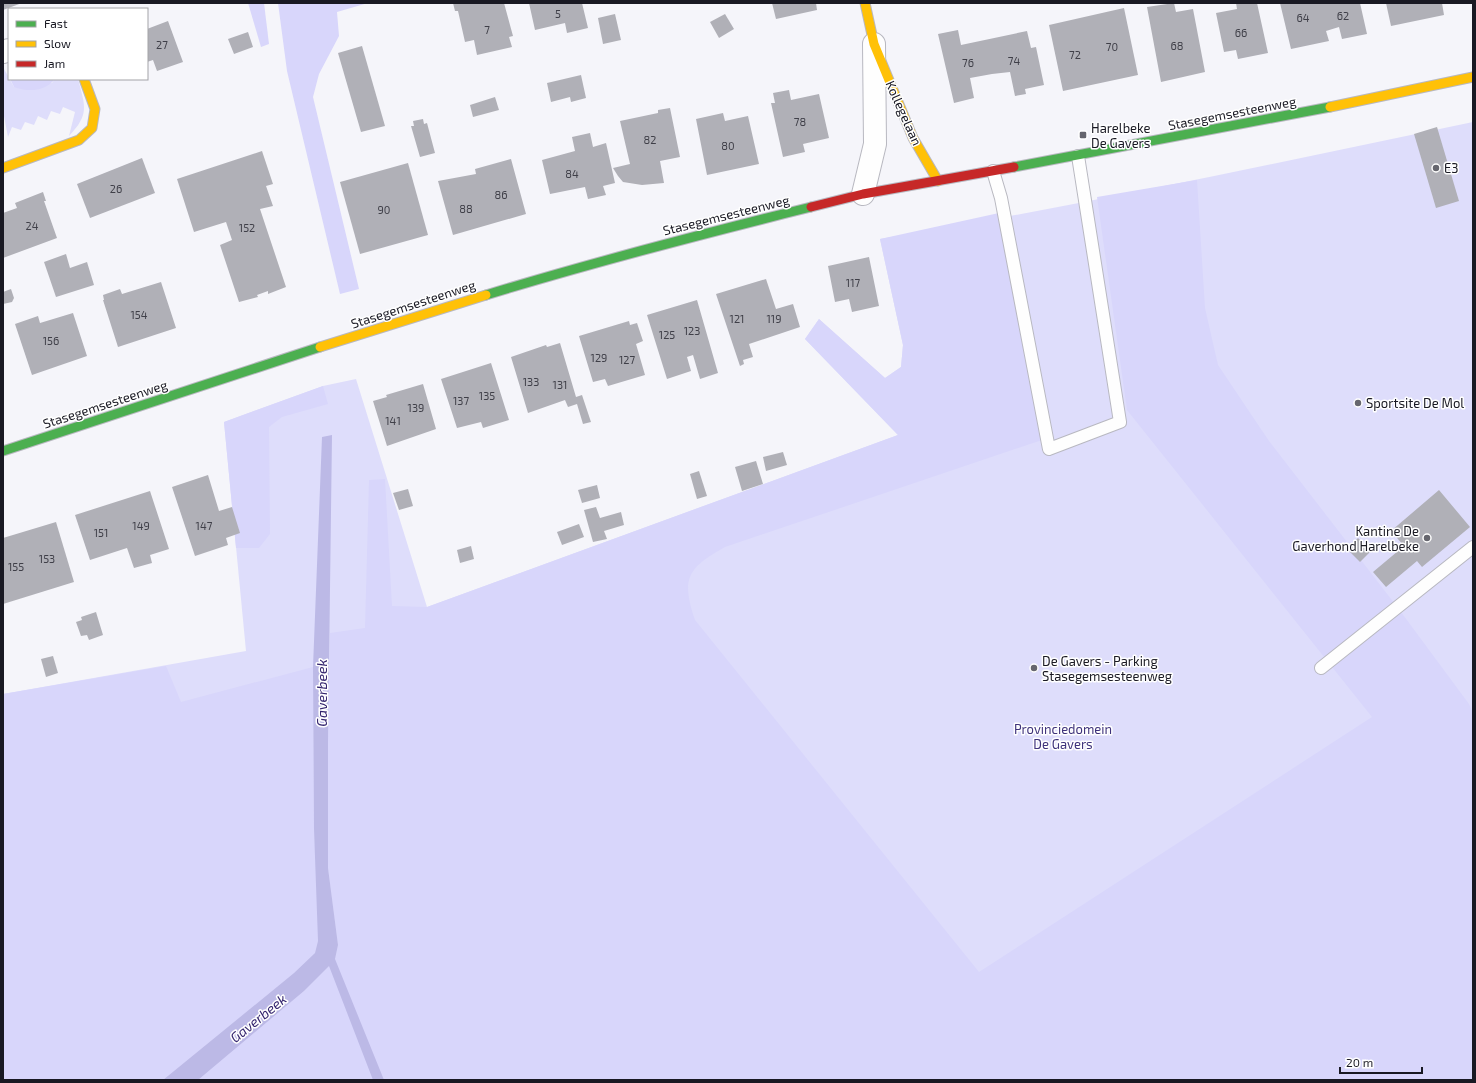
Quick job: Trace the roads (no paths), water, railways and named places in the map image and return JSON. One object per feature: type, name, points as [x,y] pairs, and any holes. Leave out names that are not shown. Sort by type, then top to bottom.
[{"type":"street","name":"Kollegelaan","points":[[865,3],[874,44],[913,138],[938,181]]},
{"type":"street","name":"Kollegelaan","points":[[863,194],[874,144],[874,44]]},
{"type":"street","name":"Stasegemsesteenweg","points":[[3,451],[375,329],[544,277],[635,251],[863,194],[1078,156],[1395,94],[1473,77]]},
{"type":"street","points":[[3,168],[79,140],[92,128],[95,109],[84,80]]},
{"type":"lane","points":[[993,171],[1002,206],[1049,449],[1120,422],[1078,156]]},
{"type":"lane","points":[[1322,668],[1473,547]]},
{"type":"water","name":"Gaverbeek","points":[[332,435],[328,868],[338,945],[335,959],[384,1080],[373,1080],[329,966],[304,991],[198,1080],[163,1080],[294,973],[315,953],[318,941],[314,829],[313,667],[322,437]]},
{"type":"place","name":"Harelbeke De Gavers","points":[[1083,135]]},
{"type":"place","name":"E3","points":[[1436,168]]},
{"type":"place","name":"Sportsite De Mol","points":[[1358,403]]},
{"type":"place","name":"Kantine De Gaverhond Harelbeke","points":[[1427,538]]},
{"type":"place","name":"De Gavers - Parking Stasegemsesteenweg","points":[[1034,668]]},
{"type":"park label","name":"Provinciedomein De Gavers","points":[[1063,736]]}]
